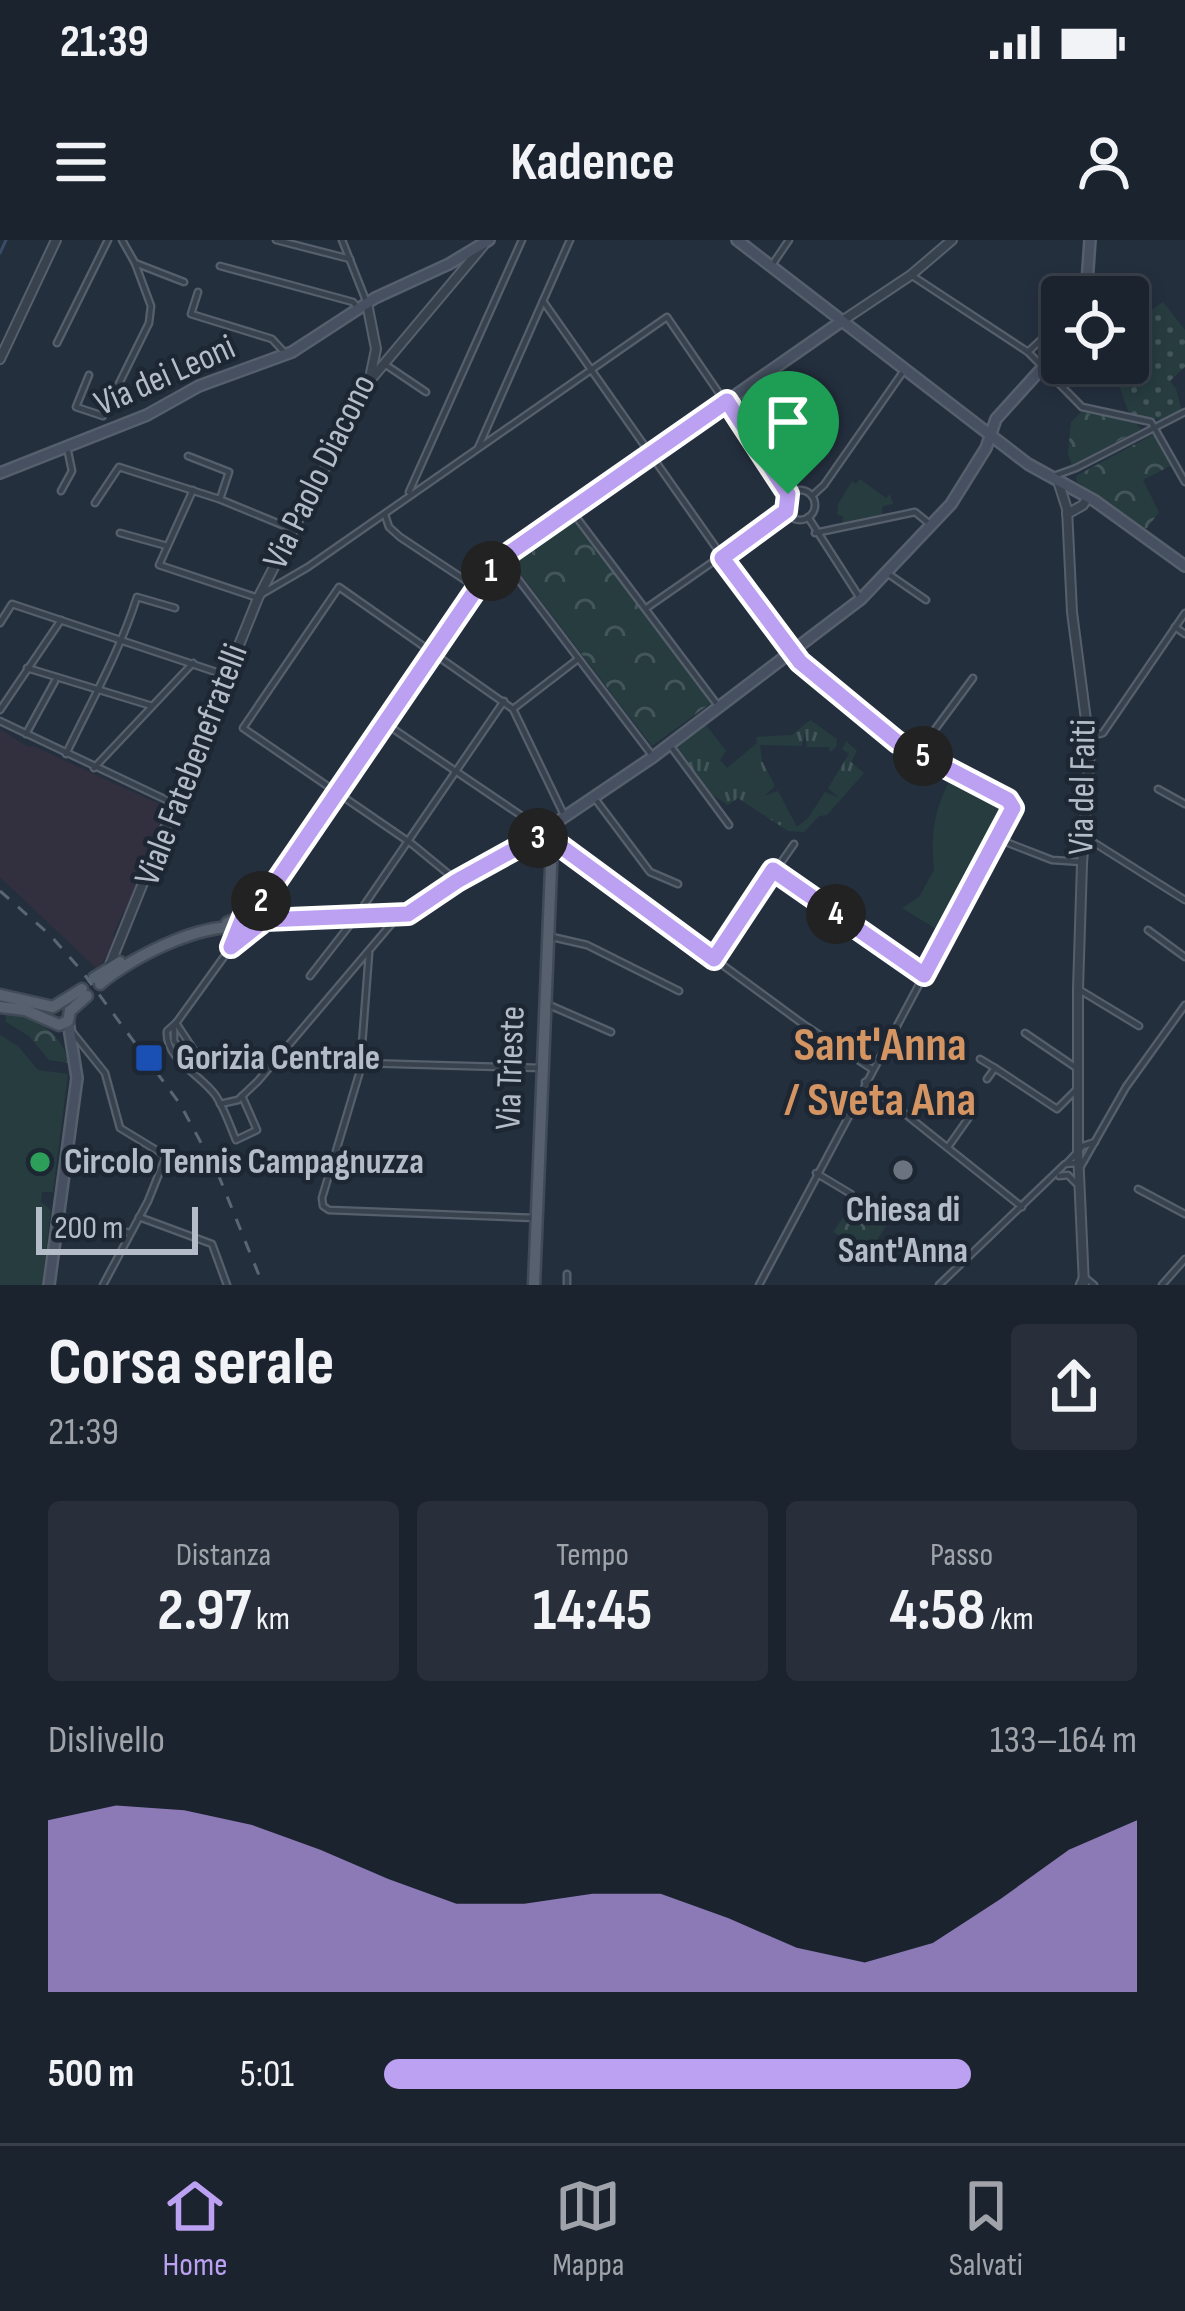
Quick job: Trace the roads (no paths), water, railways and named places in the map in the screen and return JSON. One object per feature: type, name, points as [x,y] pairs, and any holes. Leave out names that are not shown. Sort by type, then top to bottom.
[{"type":"main road","name":"Via dei Leoni","points":[[0,473],[147,415],[199,386],[285,354],[363,306],[464,261],[489,240]]},
{"type":"main road","points":[[737,240],[1028,464],[1088,497],[1185,566]]},
{"type":"main road","points":[[1086,276],[1090,240]]},
{"type":"main road","points":[[580,808],[546,838],[457,881],[418,909],[396,918],[294,918],[248,924],[219,929],[145,954],[97,981],[132,945],[248,924],[502,558],[842,321]]},
{"type":"main road","points":[[546,838],[565,818],[861,598],[951,504],[996,419],[1041,369]]},
{"type":"main road","name":"Via Trieste","points":[[534,1285],[546,838]]},
{"type":"main road","points":[[61,1017],[85,992]]},
{"type":"main road","points":[[0,995],[61,1017]]},
{"type":"main road","points":[[0,1007],[61,1017]]},
{"type":"main road","points":[[49,1285],[77,1078],[76,1058],[61,1017]]},
{"type":"main road","points":[[61,1017],[76,1058]]},
{"type":"street","points":[[0,359],[56,240]]},
{"type":"street","points":[[57,343],[108,240]]},
{"type":"street","points":[[88,375],[76,407],[103,416],[149,323],[151,306],[122,240]]},
{"type":"street","points":[[276,240],[350,259]]},
{"type":"street","name":"Via Paolo Diacono","points":[[342,240],[376,349],[426,392]]},
{"type":"street","points":[[407,497],[522,240]]},
{"type":"street","points":[[478,448],[570,240]]},
{"type":"street","points":[[772,265],[790,240]]},
{"type":"street","points":[[842,321],[952,240]]},
{"type":"street","points":[[368,383],[464,261]]},
{"type":"street","points":[[135,263],[184,282]]},
{"type":"street","points":[[220,266],[363,306]]},
{"type":"street","points":[[911,274],[1041,365]]},
{"type":"street","name":"Via dei Leoni","points":[[198,292],[191,314],[277,341],[285,354]]},
{"type":"street","points":[[543,301],[790,653],[885,734],[1008,800],[1013,808],[759,1285]]},
{"type":"street","points":[[193,490],[161,566],[259,596],[667,317],[788,494],[786,511],[646,609]]},
{"type":"street","points":[[1028,352],[1041,340]]},
{"type":"street","name":"Via Paolo Diacono","points":[[259,596],[368,383],[376,349]]},
{"type":"street","points":[[786,511],[799,520],[808,518],[814,507],[812,496],[905,369]]},
{"type":"street","points":[[1060,384],[1082,407],[1156,427],[1185,482]]},
{"type":"street","points":[[1061,482],[1076,468],[1185,412]]},
{"type":"street","name":"Via dei Leoni","points":[[61,491],[72,471],[67,447]]},
{"type":"street","points":[[188,456],[229,472],[219,499]]},
{"type":"street","points":[[95,503],[119,467],[293,529]]},
{"type":"street","points":[[1067,512],[1060,470],[1076,468]]},
{"type":"street","points":[[1061,482],[1067,512]]},
{"type":"street","points":[[788,494],[801,490],[812,496]]},
{"type":"street","points":[[1067,512],[1083,506],[1088,497]]},
{"type":"street","points":[[570,510],[719,707]]},
{"type":"street","points":[[815,533],[915,512],[932,525]]},
{"type":"street","name":"Via del Faiti","points":[[1067,512],[1066,544],[1089,737],[1078,989],[1082,1282]]},
{"type":"street","points":[[385,513],[388,527],[400,537],[477,588]]},
{"type":"street","points":[[808,518],[861,598]]},
{"type":"street","points":[[120,533],[167,546]]},
{"type":"street","points":[[502,558],[652,757]]},
{"type":"street","points":[[886,572],[926,600]]},
{"type":"street","points":[[457,881],[409,842],[243,728],[339,587],[513,709],[565,818]]},
{"type":"street","points":[[66,754],[124,640],[137,596],[175,608]]},
{"type":"street","name":"Viale Fatebenefratelli","points":[[109,967],[132,945],[177,805],[259,596]]},
{"type":"street","points":[[0,623],[12,604],[226,676]]},
{"type":"street","points":[[1089,737],[1103,733],[1185,613]]},
{"type":"street","points":[[0,710],[61,620]]},
{"type":"street","points":[[1175,627],[1185,634]]},
{"type":"street","points":[[513,709],[578,659]]},
{"type":"street","points":[[94,768],[194,663]]},
{"type":"street","points":[[27,668],[152,706]]},
{"type":"street","points":[[917,753],[973,678]]},
{"type":"street","points":[[26,734],[56,679]]},
{"type":"street","points":[[0,681],[13,688]]},
{"type":"street","points":[[310,976],[409,842],[504,701]]},
{"type":"street","points":[[0,721],[177,805]]},
{"type":"street","points":[[385,723],[872,1069]]},
{"type":"street","points":[[669,744],[729,825]]},
{"type":"street","points":[[1159,789],[1185,804]]},
{"type":"street","points":[[595,798],[650,872],[678,884]]},
{"type":"street","points":[[1085,837],[1185,900]]},
{"type":"street","points":[[998,839],[1052,860],[1082,862]]},
{"type":"street","points":[[714,959],[794,844]]},
{"type":"street","points":[[773,870],[924,975]]},
{"type":"street","points":[[220,1104],[242,1096],[258,1081],[396,918]]},
{"type":"street","points":[[231,947],[248,924]]},
{"type":"street","points":[[242,1096],[257,1130],[236,1140],[220,1104],[174,1041],[176,1022],[248,924]]},
{"type":"street","points":[[1148,930],[1185,957]]},
{"type":"street","points":[[546,935],[587,945],[679,991]]},
{"type":"street","points":[[369,953],[361,1063],[323,1206],[535,1218]]},
{"type":"street","points":[[1078,989],[1139,1026]]},
{"type":"street","points":[[544,1003],[611,1033]]},
{"type":"street","points":[[1054,1178],[1078,1169],[1126,1087],[1185,1005]]},
{"type":"street","points":[[61,1017],[105,1073],[120,1128],[166,1156],[103,1285]]},
{"type":"street","points":[[1025,1033],[1078,1067]]},
{"type":"street","points":[[980,1059],[1057,1109],[1078,1090]]},
{"type":"street","points":[[361,1063],[541,1068]]},
{"type":"street","points":[[987,1079],[995,1068]]},
{"type":"street","points":[[866,1082],[1022,1207]]},
{"type":"street","points":[[948,1147],[972,1113]]},
{"type":"street","points":[[939,1285],[1054,1178],[1078,1149],[1095,1142]]},
{"type":"street","points":[[1078,1149],[1090,1152]]},
{"type":"street","points":[[1065,1164],[1076,1163],[1078,1169]]},
{"type":"street","points":[[816,1173],[850,1194]]},
{"type":"street","points":[[1054,1178],[1068,1174],[1079,1190]]},
{"type":"street","points":[[1138,1189],[1185,1214]]},
{"type":"street","points":[[140,1217],[212,1244],[227,1285]]},
{"type":"street","points":[[95,1225],[130,1234]]},
{"type":"street","points":[[1162,1285],[1185,1259]]},
{"type":"street","points":[[1175,1270],[1185,1276]]},
{"type":"street","points":[[566,1274],[567,1285]]},
{"type":"street","points":[[1082,1282],[1094,1285]]},
{"type":"waterway","points":[[0,253],[6,240]]},
{"type":"railway","points":[[0,891],[81,970],[180,1104],[218,1174],[263,1285]]},
{"type":"place","name":"Gorizia Centrale","points":[[149,1058]]},
{"type":"place","name":"Circolo Tennis Campagnuzza","points":[[40,1162]]},
{"type":"place","name":"Chiesa di Sant'Anna","points":[[903,1170]]},
{"type":"district","name":"Sant'Anna / Sveta Ana","points":[[880,1072]]}]
